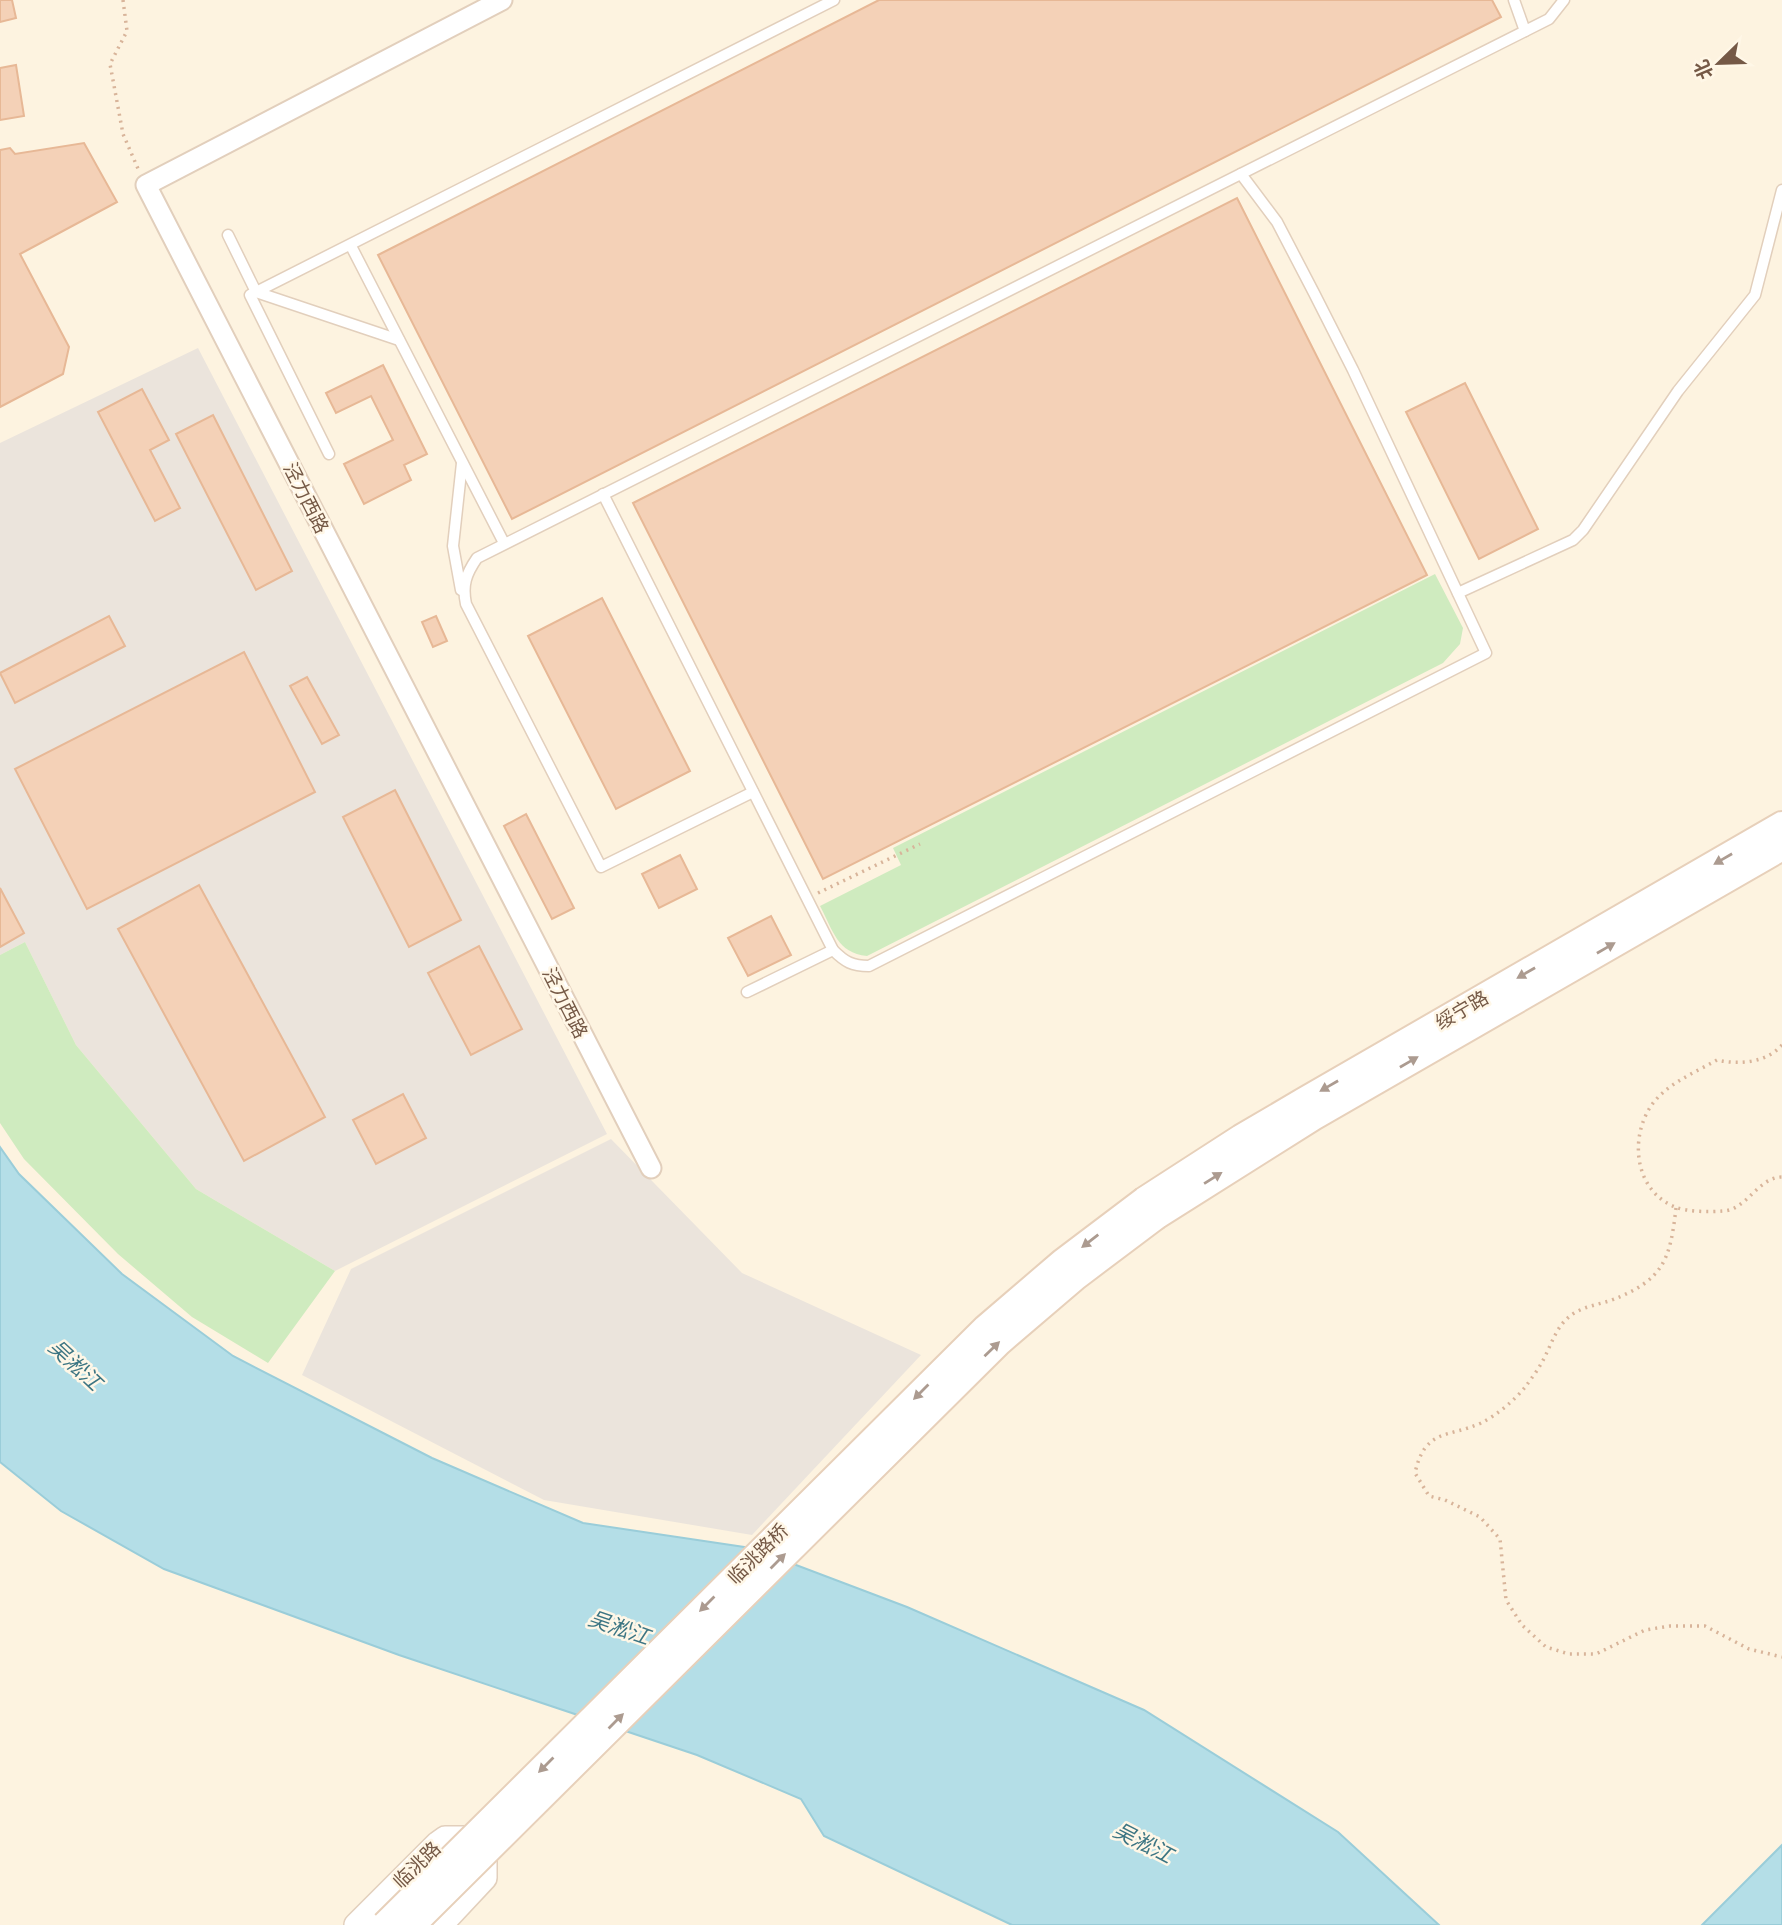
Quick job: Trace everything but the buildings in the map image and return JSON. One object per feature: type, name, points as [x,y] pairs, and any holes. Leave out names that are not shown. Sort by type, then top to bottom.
[{"type":"main road","name":"绥宁路","points":[[1151,1208],[1283,1113],[1782,825]]},
{"type":"main road","name":"绥宁路","points":[[1151,1208],[1782,847]]},
{"type":"main road","name":"临洮路桥","points":[[385,1925],[986,1328],[1063,1262],[1151,1208]]},
{"type":"main road","name":"临洮路桥","points":[[412,1925],[999,1342],[1151,1208]]},
{"type":"street","points":[[146,185],[502,0]]},
{"type":"street","name":"泾力西路","points":[[146,185],[650,1168]]},
{"type":"street","name":"临洮路","points":[[356,1925],[438,1843],[445,1838],[463,1838],[485,1861],[485,1878],[441,1925]]},
{"type":"lane","points":[[329,454],[250,295],[834,0]]},
{"type":"lane","points":[[1514,0],[1525,31]]},
{"type":"lane","points":[[466,604],[463,587],[468,571],[477,558],[1549,19],[1564,0]]},
{"type":"lane","points":[[603,494],[833,950],[855,966],[869,966],[1486,653],[1353,370],[1277,222],[1241,174]]},
{"type":"lane","points":[[1458,593],[1573,540],[1583,530],[1678,391],[1755,295],[1782,190]]},
{"type":"lane","points":[[228,235],[256,292],[399,340]]},
{"type":"lane","points":[[351,246],[504,544]]},
{"type":"lane","points":[[462,462],[453,546],[456,569],[466,604],[601,867],[753,792]]},
{"type":"lane","points":[[747,992],[833,950]]},
{"type":"path","points":[[124,2],[127,32],[110,64],[123,134],[146,185]]},
{"type":"path","points":[[807,899],[920,844]]},
{"type":"path","points":[[1782,1045],[1758,1060],[1736,1065],[1717,1060],[1674,1084],[1652,1105],[1639,1129],[1637,1149],[1643,1177],[1654,1195],[1676,1208],[1727,1212],[1774,1177],[1782,1177]]},
{"type":"path","points":[[1676,1208],[1672,1241],[1661,1269],[1641,1287],[1576,1312],[1559,1327],[1542,1364],[1524,1388],[1503,1408],[1481,1423],[1440,1434],[1419,1454],[1415,1473],[1429,1496],[1445,1500],[1480,1517],[1500,1539],[1506,1600],[1522,1625],[1546,1647],[1569,1654],[1596,1654],[1645,1630],[1670,1626],[1705,1626],[1749,1649],[1782,1657]]},
{"type":"shaded area","points":[[198,348],[607,1134],[335,1271],[196,1189],[76,1045],[25,942],[0,955],[0,443]]},
{"type":"shaded area","points":[[611,1139],[742,1273],[921,1355],[752,1535],[544,1500],[302,1375],[351,1269]]},
{"type":"green space","points":[[1435,574],[1463,628],[1460,644],[1443,663],[867,956],[849,950],[837,939],[820,906],[901,865],[893,848]]},
{"type":"green space","points":[[25,942],[76,1045],[196,1189],[335,1271],[268,1363],[192,1317],[118,1254],[24,1159],[0,1123],[0,955]]},
{"type":"water","name":"吴淞江","points":[[0,1147],[19,1174],[122,1274],[233,1356],[432,1458],[583,1523],[751,1548],[907,1607],[1144,1710],[1338,1832],[1439,1925],[1012,1925],[824,1836],[801,1799],[697,1755],[399,1655],[164,1569],[61,1511],[0,1462]]},
{"type":"water","points":[[1782,1845],[1782,1925],[1702,1925]]}]
